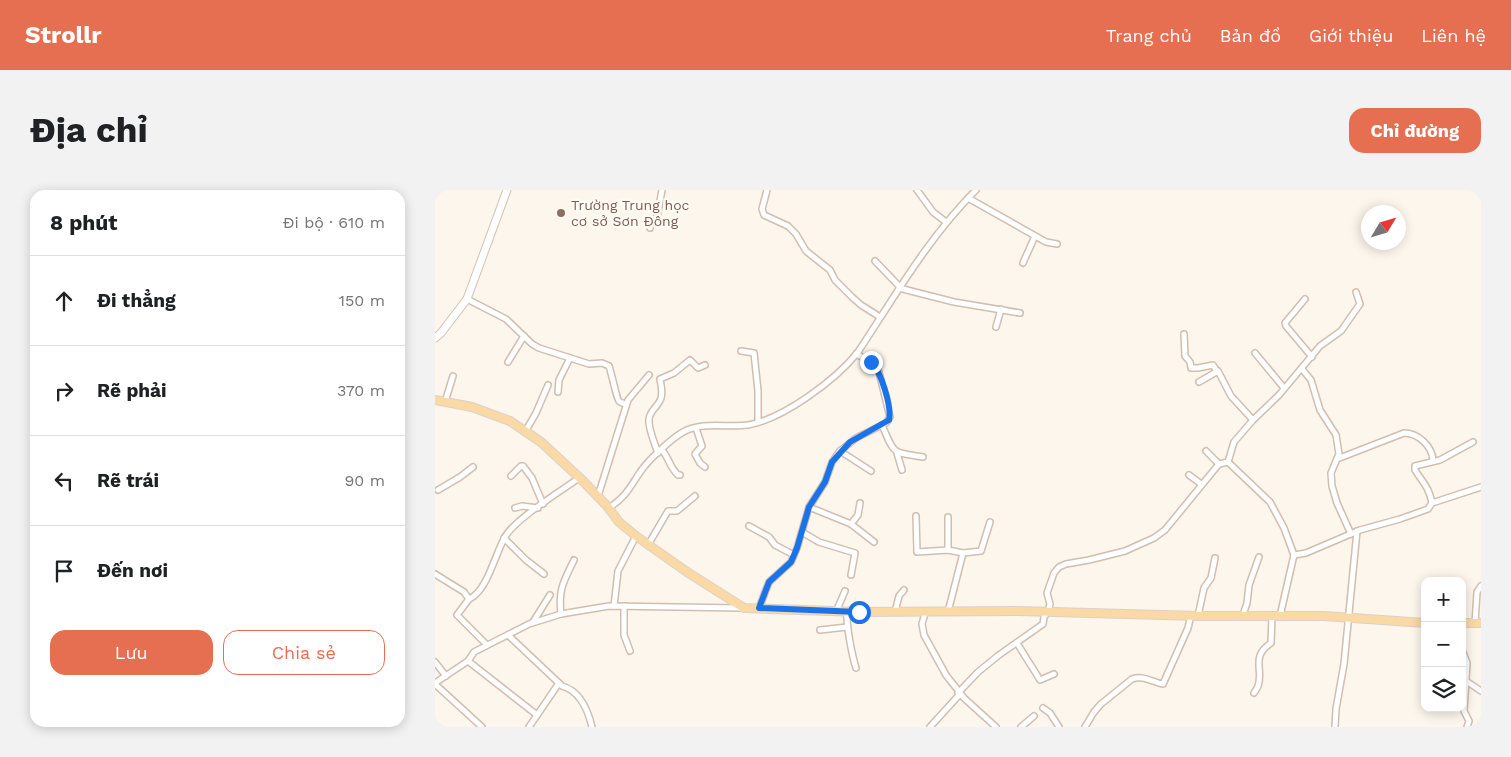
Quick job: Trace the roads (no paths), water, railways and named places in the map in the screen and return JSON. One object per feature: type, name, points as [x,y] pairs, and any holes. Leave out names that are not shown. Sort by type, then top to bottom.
[{"type":"main road","points":[[435,400],[472,407],[510,421],[541,442],[598,496],[619,522],[636,536],[687,572],[745,608],[836,612],[1048,612],[1195,616],[1243,615],[1348,618],[1421,624]]},
{"type":"street","points":[[435,338],[467,299],[507,190]]},
{"type":"street","points":[[650,228],[651,222],[657,217],[662,190]]},
{"type":"street","points":[[767,190],[763,210],[764,215],[788,226],[796,234],[806,251],[830,270],[835,280],[852,298],[880,317]]},
{"type":"street","points":[[917,190],[933,212],[946,222]]},
{"type":"street","points":[[609,508],[625,496],[643,468],[682,433],[696,428],[740,426],[758,422],[791,408],[836,374],[856,354],[899,287],[946,222],[976,190]]},
{"type":"street","points":[[968,198],[1046,242],[1057,244]]},
{"type":"street","points":[[1023,263],[1035,236]]},
{"type":"street","points":[[875,261],[899,287],[953,302],[1020,313]]},
{"type":"street","points":[[1228,462],[1234,442],[1253,420],[1279,396],[1321,346],[1341,331],[1360,304],[1356,292]]},
{"type":"street","points":[[467,299],[506,318],[532,344],[539,348],[589,364],[602,363],[609,366],[616,399],[626,404]]},
{"type":"street","points":[[1305,299],[1285,323],[1312,357]]},
{"type":"street","points":[[996,327],[1001,309]]},
{"type":"street","points":[[1184,334],[1185,356],[1191,362],[1191,368],[1213,365],[1231,396],[1253,420]]},
{"type":"street","points":[[508,362],[524,336]]},
{"type":"street","points":[[741,351],[754,353],[758,391],[758,422]]},
{"type":"street","points":[[759,608],[769,582],[791,562],[809,507],[825,482],[832,462],[856,438],[882,425],[890,417],[880,376],[875,366],[856,354]]},
{"type":"street","points":[[1255,354],[1284,388]]},
{"type":"street","points":[[558,392],[559,380],[570,358]]},
{"type":"street","points":[[680,475],[674,471],[667,456],[660,452],[649,419],[661,398],[663,388],[661,379],[674,373],[690,360],[697,368],[705,365]]},
{"type":"street","points":[[1302,369],[1311,380],[1321,410],[1336,436],[1339,448],[1331,473],[1332,486],[1337,503],[1351,534]]},
{"type":"street","points":[[1199,382],[1216,370]]},
{"type":"street","points":[[598,496],[626,404],[631,395],[649,375]]},
{"type":"street","points":[[445,402],[453,376]]},
{"type":"street","points":[[525,432],[548,385]]},
{"type":"street","points":[[882,425],[893,449],[897,453],[902,470]]},
{"type":"street","points":[[696,428],[701,446],[695,454],[700,463],[705,467]]},
{"type":"street","points":[[1337,459],[1404,433],[1412,433],[1421,439],[1432,454],[1433,460]]},
{"type":"street","points":[[1432,503],[1430,492],[1415,470],[1415,466],[1433,460],[1440,460],[1473,442]]},
{"type":"street","points":[[841,451],[871,471]]},
{"type":"street","points":[[1205,451],[1219,464]]},
{"type":"street","points":[[897,453],[923,457]]},
{"type":"street","points":[[930,727],[978,672],[1043,624],[1042,622],[1050,604],[1047,593],[1054,572],[1059,567],[1125,550],[1154,538],[1165,530],[1219,464],[1228,462]]},
{"type":"street","points":[[1228,462],[1270,502],[1284,528],[1294,556],[1276,616],[1271,643],[1263,649],[1260,656],[1258,663],[1259,685],[1253,693]]},
{"type":"street","points":[[511,476],[523,466],[532,478],[543,504]]},
{"type":"street","points":[[438,490],[473,467]]},
{"type":"street","points":[[1189,475],[1201,484]]},
{"type":"street","points":[[487,645],[457,615],[469,599],[482,589],[509,530],[579,478]]},
{"type":"street","points":[[1294,556],[1306,553],[1357,531],[1428,509],[1432,503],[1481,487]]},
{"type":"street","points":[[648,545],[667,511],[677,511],[695,496]]},
{"type":"street","points":[[851,524],[858,514],[859,503]]},
{"type":"street","points":[[515,508],[529,506],[538,508]]},
{"type":"street","points":[[809,507],[851,524],[874,542]]},
{"type":"street","points":[[916,516],[917,552],[948,550],[963,553],[981,551],[990,522]]},
{"type":"street","points":[[948,517],[948,550]]},
{"type":"street","points":[[749,526],[769,537],[775,546],[794,555]]},
{"type":"street","points":[[1335,727],[1357,531]]},
{"type":"street","points":[[802,532],[819,542],[855,553],[851,575]]},
{"type":"street","points":[[614,606],[618,571],[636,536]]},
{"type":"street","points":[[504,538],[526,560],[544,574]]},
{"type":"street","points":[[949,612],[963,553]]},
{"type":"street","points":[[1243,615],[1247,603],[1249,585],[1259,557]]},
{"type":"street","points":[[1085,727],[1101,704],[1132,680],[1138,677],[1163,684],[1195,616],[1204,588],[1211,578],[1215,558]]},
{"type":"street","points":[[561,614],[559,597],[574,560]]},
{"type":"street","points":[[435,574],[464,592],[469,599]]},
{"type":"street","points":[[1478,623],[1477,592],[1481,586]]},
{"type":"street","points":[[895,612],[899,596],[904,590]]},
{"type":"street","points":[[836,612],[845,591]]},
{"type":"street","points":[[532,623],[550,595]]},
{"type":"street","points":[[482,727],[435,684],[468,661],[474,652],[532,623],[579,610],[614,606],[745,608]]},
{"type":"street","points":[[625,606],[624,635],[629,651]]},
{"type":"street","points":[[847,612],[847,626],[856,668]]},
{"type":"street","points":[[925,612],[922,624],[926,640],[946,675],[959,693],[996,727]]},
{"type":"street","points":[[820,630],[847,626]]},
{"type":"street","points":[[508,635],[559,683],[577,695],[585,707],[592,727]]},
{"type":"street","points":[[1017,643],[1040,680],[1054,674]]},
{"type":"street","points":[[1466,660],[1466,681],[1481,691]]},
{"type":"street","points":[[468,661],[537,714]]},
{"type":"street","points":[[435,662],[446,676]]},
{"type":"street","points":[[529,727],[559,683]]},
{"type":"street","points":[[1043,708],[1059,727]]},
{"type":"street","points":[[1464,712],[1469,721],[1467,727]]},
{"type":"street","points":[[1021,727],[1034,716]]},
{"type":"place","name":"Trường Trung học cơ sở Sơn Đông","points":[[561,213]]}]
